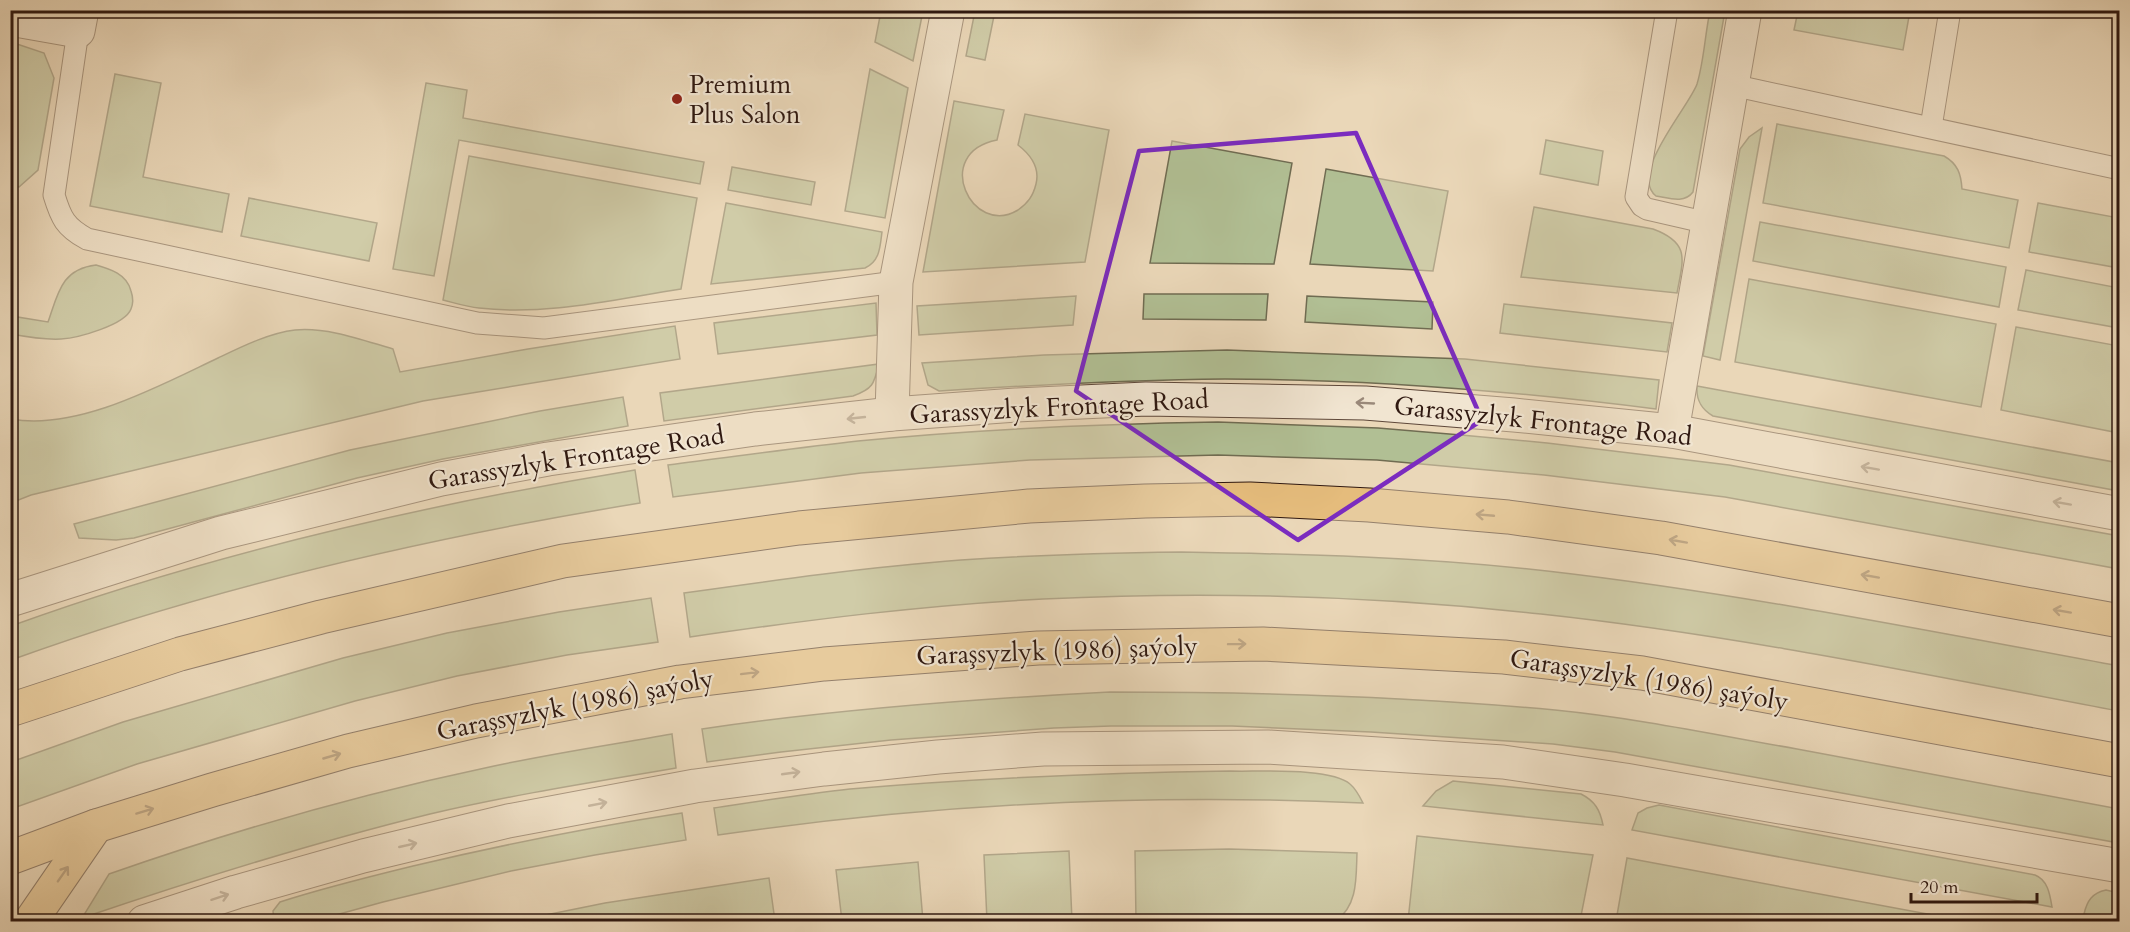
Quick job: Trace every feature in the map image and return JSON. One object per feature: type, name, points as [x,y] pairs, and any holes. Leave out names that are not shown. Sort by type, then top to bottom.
[{"type":"main road","points":[[10,710],[180,654],[332,615],[563,561],[799,528],[1029,507],[1145,501],[1250,499],[1369,505],[1508,518],[1661,538],[2120,621]]},
{"type":"main road","name":"Garaşsyzlyk (1986) şaýoly","points":[[10,858],[96,826],[212,790],[348,752],[476,721],[680,682],[824,664],[1038,648],[1263,644],[1504,657],[1642,673],[2120,761]]},
{"type":"main road","points":[[30,921],[96,826]]},
{"type":"street","points":[[892,414],[896,282],[948,10]]},
{"type":"street","points":[[1672,431],[1745,10]]},
{"type":"street","points":[[10,19],[80,21]]},
{"type":"street","name":"Garassyzlyk Frontage Road","points":[[10,600],[221,533],[441,479],[548,459],[755,429],[892,414],[1146,399],[1365,403],[1672,431],[2120,514]]},
{"type":"street","points":[[144,921],[363,856],[508,821],[695,786],[824,769],[1043,749],[1268,747],[1503,762],[1648,784],[2120,866]]},
{"type":"lane","points":[[1667,10],[1636,197],[1647,209],[1708,223]]},
{"type":"lane","points":[[1930,127],[1950,10]]},
{"type":"lane","points":[[80,21],[54,195],[60,216],[72,230],[87,239],[477,323],[544,328],[896,282]]},
{"type":"lane","points":[[1732,85],[2120,170]]},
{"type":"highlighted area","points":[[1356,133],[1482,420],[1298,540],[1076,391],[1139,151]]},
{"type":"green space","points":[[881,11],[923,11],[913,61],[875,42]]},
{"type":"green space","points":[[975,11],[995,11],[985,60],[966,56]]},
{"type":"green space","points":[[1710,11],[1725,11],[1693,192],[1681,199],[1656,196],[1649,186],[1649,172],[1663,140],[1697,84]]},
{"type":"green space","points":[[1798,11],[1910,11],[1903,50],[1794,30]]},
{"type":"green space","points":[[11,42],[44,53],[54,78],[38,170],[19,187],[11,186]]},
{"type":"green space","points":[[870,69],[908,88],[885,218],[845,211]]},
{"type":"green space","points":[[115,74],[161,83],[143,177],[229,194],[222,232],[90,206]]},
{"type":"green space","points":[[426,83],[467,90],[463,118],[704,162],[700,184],[459,140],[434,276],[393,269]]},
{"type":"green space","points":[[954,101],[1004,110],[997,140],[977,148],[966,160],[963,175],[966,190],[974,204],[986,213],[1001,216],[1025,205],[1032,196],[1036,184],[1037,173],[1033,162],[1018,145],[1025,114],[1109,130],[1085,262],[923,272]]},
{"type":"green space","points":[[1777,124],[1944,156],[1953,162],[1958,170],[1962,189],[2018,200],[2009,248],[1763,203]]},
{"type":"green space","points":[[1762,128],[1720,360],[1703,356],[1740,149],[1749,137]]},
{"type":"green space","points":[[1546,140],[1603,151],[1598,185],[1540,174]]},
{"type":"green space","points":[[1172,141],[1292,163],[1274,264],[1150,263]]},
{"type":"green space","points":[[469,156],[697,198],[681,289],[581,305],[530,310],[479,308],[443,300]]},
{"type":"green space","points":[[732,167],[815,182],[811,205],[728,190]]},
{"type":"green space","points":[[1326,169],[1448,191],[1433,271],[1310,264]]},
{"type":"green space","points":[[249,198],[377,223],[369,261],[241,236]]},
{"type":"green space","points":[[726,203],[882,232],[881,243],[874,262],[865,268],[711,284]]},
{"type":"green space","points":[[2038,203],[2119,218],[2119,268],[2029,252]]},
{"type":"green space","points":[[1534,207],[1653,229],[1665,234],[1674,240],[1682,254],[1677,293],[1521,277]]},
{"type":"green space","points":[[1760,222],[2006,267],[1999,307],[1753,261]]},
{"type":"green space","points":[[96,265],[117,273],[126,280],[133,302],[127,315],[100,330],[69,338],[42,339],[11,334],[11,316],[48,322],[58,293],[68,277],[84,267]]},
{"type":"green space","points":[[2026,270],[2119,288],[2119,328],[2018,310]]},
{"type":"green space","points":[[1749,279],[1996,324],[1981,407],[1735,362]]},
{"type":"green space","points":[[1144,294],[1268,294],[1266,320],[1143,319]]},
{"type":"green space","points":[[1076,296],[1073,325],[919,335],[917,306]]},
{"type":"green space","points":[[1307,296],[1433,302],[1432,329],[1305,322]]},
{"type":"green space","points":[[876,303],[877,335],[718,354],[714,323]]},
{"type":"green space","points":[[1504,304],[1672,323],[1667,352],[1500,333]]},
{"type":"green space","points":[[675,326],[680,359],[423,401],[31,495],[11,503],[11,419],[36,421],[63,418],[117,404],[275,334],[295,330],[320,330],[393,349],[400,372]]},
{"type":"green space","points":[[2016,327],[2119,346],[2119,433],[2001,410]]},
{"type":"green space","points":[[1227,350],[1465,359],[1659,380],[1656,409],[1441,387],[1333,381],[1225,379],[939,391],[928,385],[922,363],[1044,355]]},
{"type":"green space","points":[[879,364],[872,385],[853,396],[664,421],[660,393]]},
{"type":"green space","points":[[1697,386],[2119,463],[2119,491],[1713,416],[1700,404]]},
{"type":"green space","points":[[623,397],[628,426],[443,459],[357,478],[134,538],[116,540],[79,538],[74,524],[350,450],[540,411]]},
{"type":"green space","points":[[1218,422],[1378,428],[1547,443],[1729,465],[2119,536],[2119,569],[1725,497],[1544,475],[1377,460],[1218,455],[1030,460],[861,473],[673,497],[668,465],[858,441],[948,433]]},
{"type":"green space","points":[[635,470],[640,503],[481,532],[322,567],[165,609],[11,660],[11,626],[163,576],[397,515]]},
{"type":"green space","points":[[1181,552],[1456,562],[1619,580],[1762,601],[2119,666],[2119,711],[1759,644],[1614,623],[1479,608],[1355,599],[1229,595],[1043,599],[910,609],[690,637],[684,593],[857,570],[961,560],[1071,554]]},
{"type":"green space","points":[[651,598],[658,642],[567,655],[457,676],[355,701],[137,764],[11,809],[11,762],[123,722],[343,658],[447,633]]},
{"type":"green space","points":[[1110,692],[1388,698],[1499,705],[1616,718],[1676,727],[2119,809],[2119,843],[1615,752],[1553,744],[1232,726],[1111,726],[891,740],[707,762],[702,729],[906,706]]},
{"type":"green space","points":[[672,734],[676,768],[430,814],[255,862],[82,918],[109,874],[202,843],[342,802],[437,779],[532,758]]},
{"type":"green space","points":[[1230,771],[1327,775],[1350,784],[1363,803],[1202,799],[1040,804],[879,816],[718,835],[714,808],[833,791],[898,785],[1040,777]]},
{"type":"green space","points":[[1453,781],[1581,794],[1596,807],[1603,825],[1423,806],[1436,791]]},
{"type":"green space","points":[[1659,805],[2035,875],[2046,884],[2052,907],[1632,830],[1638,813]]},
{"type":"green space","points":[[682,813],[686,840],[511,871],[314,921],[274,921],[273,911],[280,902],[346,883],[513,844]]},
{"type":"green space","points":[[1417,836],[1593,855],[1580,921],[1408,921]]},
{"type":"green space","points":[[1229,849],[1357,853],[1356,881],[1352,899],[1343,915],[1336,921],[1136,921],[1135,851]]},
{"type":"green space","points":[[1069,851],[1072,921],[987,921],[984,855]]},
{"type":"green space","points":[[1627,858],[1965,921],[1754,922],[1744,916],[1733,914],[1712,921],[1616,921]]},
{"type":"green space","points":[[918,862],[923,921],[842,921],[836,870]]},
{"type":"green space","points":[[769,878],[775,921],[516,921],[605,903]]},
{"type":"green space","points":[[2106,890],[2119,893],[2119,920],[2084,914],[2091,898]]},
{"type":"place","name":"Premium Plus Salon","points":[[677,99]]}]
